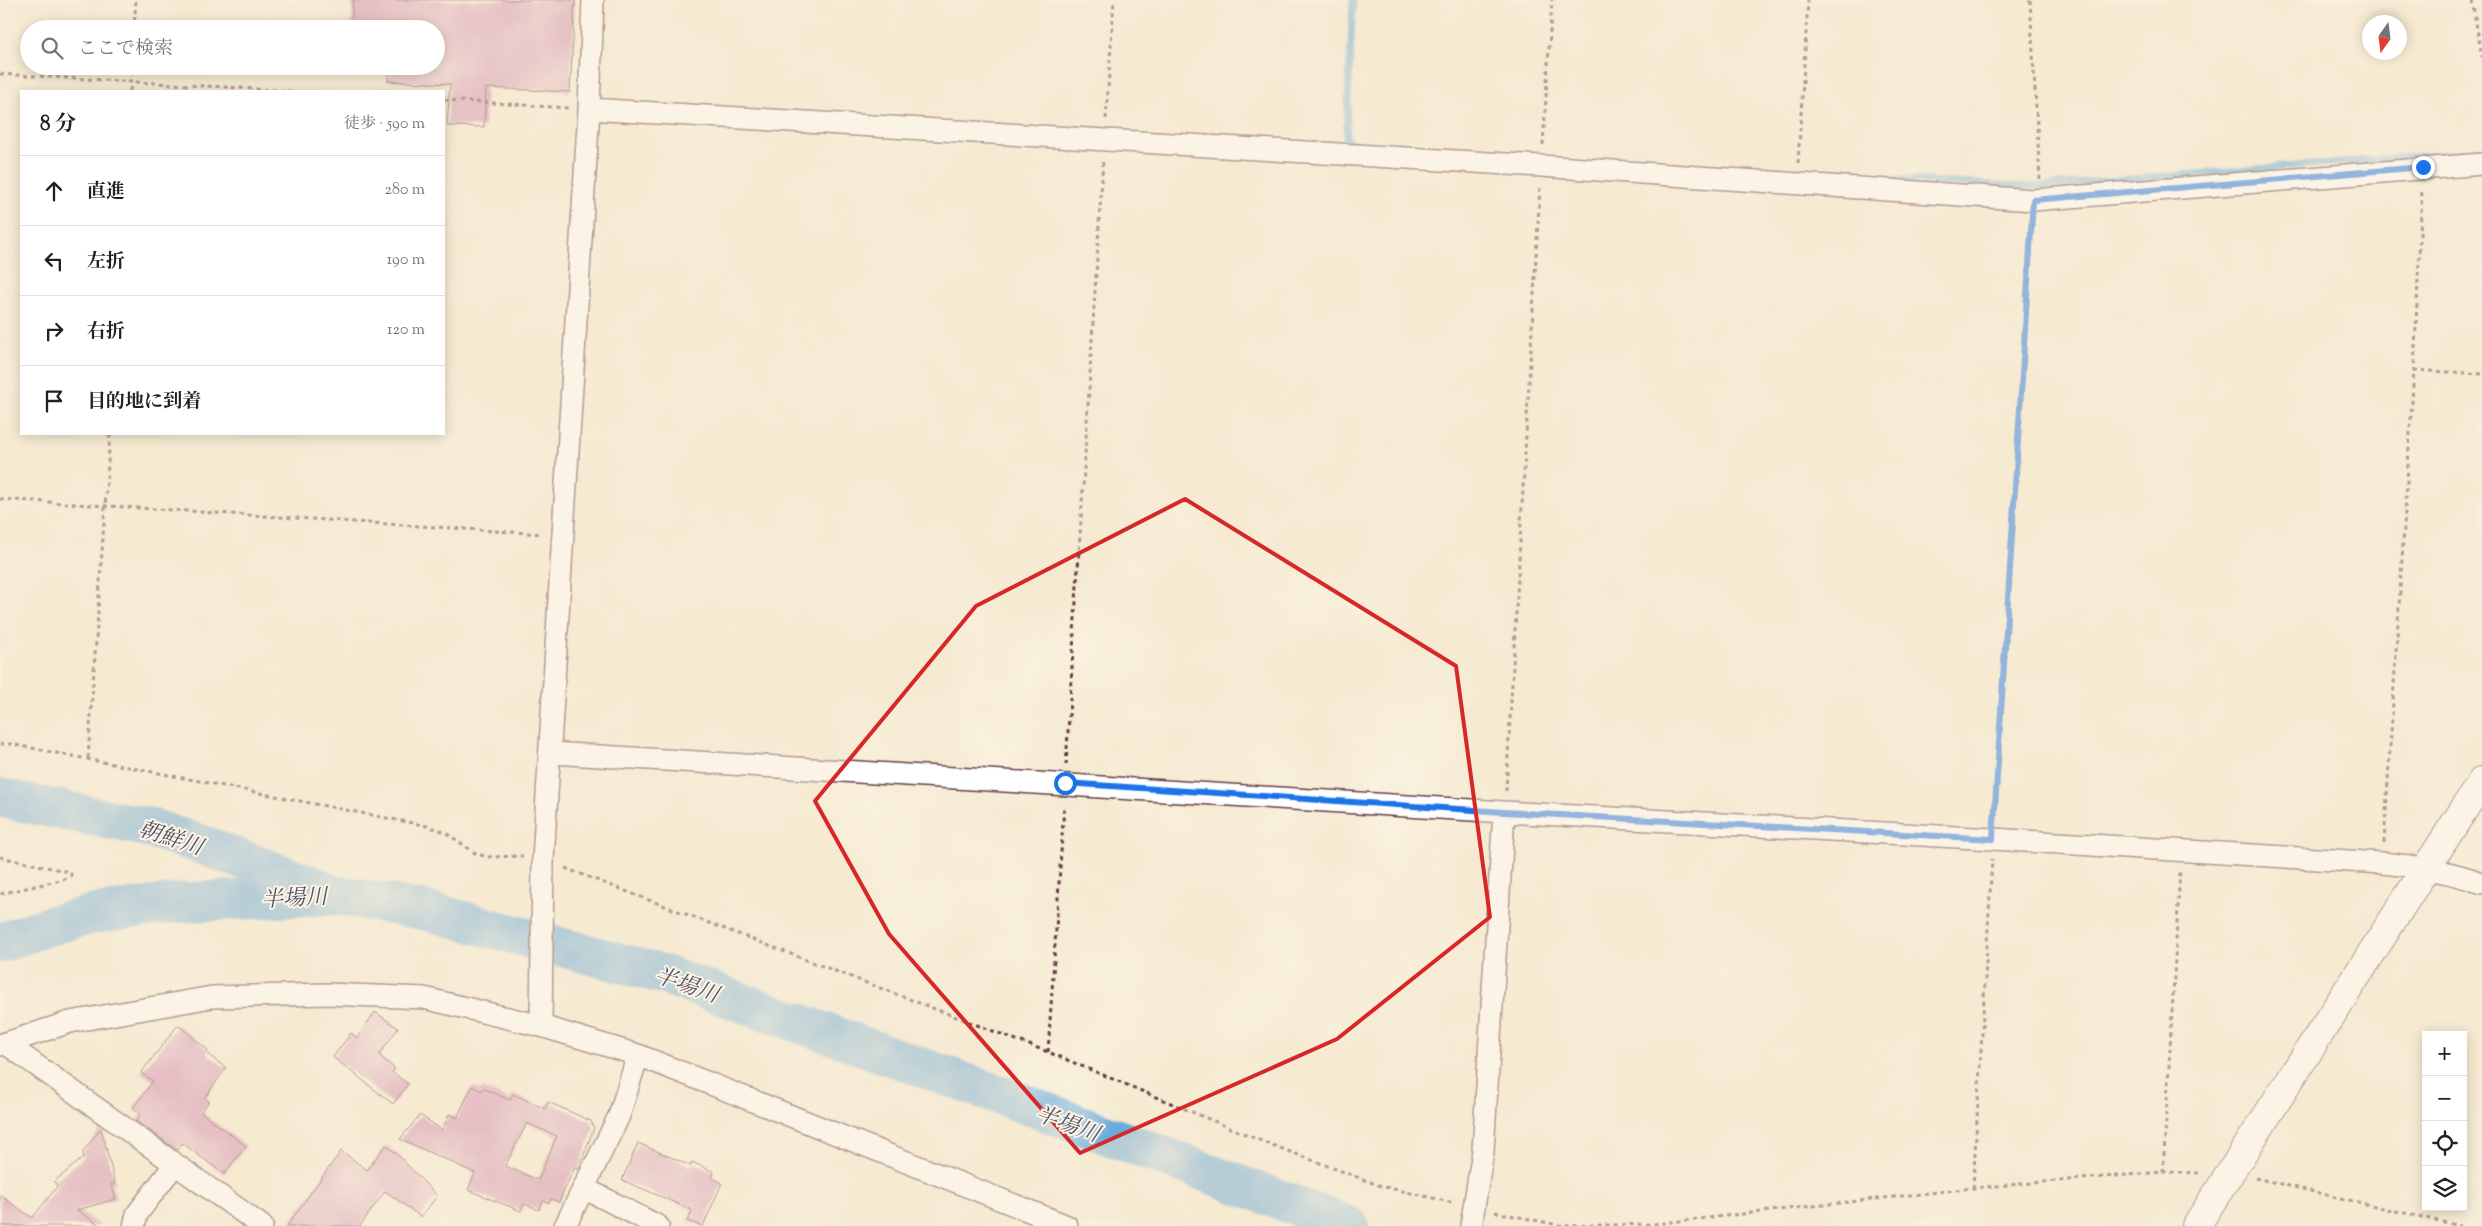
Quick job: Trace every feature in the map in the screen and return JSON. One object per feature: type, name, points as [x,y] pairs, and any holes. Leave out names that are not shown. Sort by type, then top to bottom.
[{"type":"street","points":[[541,1020],[544,865],[589,109],[593,0]]},
{"type":"street","points":[[589,109],[1797,183],[2036,191],[2482,164]]},
{"type":"street","points":[[552,753],[1065,783],[1504,812],[2382,863],[2426,867],[2482,882]]},
{"type":"street","points":[[2196,1226],[2482,781]]},
{"type":"street","points":[[1472,1216],[1483,1151],[1504,812]]},
{"type":"street","points":[[2,1044],[70,1022],[142,1008],[212,998],[273,995],[377,995],[424,998],[541,1020],[638,1055],[1067,1226]]},
{"type":"street","points":[[2,1044],[262,1226]]},
{"type":"street","points":[[564,1226],[619,1116],[638,1055]]},
{"type":"street","points":[[134,1226],[137,1214],[175,1164]]},
{"type":"street","points":[[584,1188],[658,1226]]},
{"type":"path","points":[[135,20],[136,0]]},
{"type":"path","points":[[1048,1052],[1114,0]]},
{"type":"path","points":[[1504,812],[1552,0]]},
{"type":"path","points":[[1797,183],[1808,0]]},
{"type":"path","points":[[1973,1188],[1993,839],[2036,191],[2030,0]]},
{"type":"path","points":[[2472,0],[2482,56]]},
{"type":"path","points":[[0,74],[273,90]]},
{"type":"path","points":[[130,90],[131,75]]},
{"type":"path","points":[[445,100],[589,109]]},
{"type":"path","points":[[2382,863],[2414,370],[2423,167]]},
{"type":"path","points":[[2414,370],[2482,374]]},
{"type":"path","points":[[88,758],[110,435]]},
{"type":"path","points":[[0,499],[564,535]]},
{"type":"path","points":[[0,744],[11,744],[88,758],[427,826],[445,832],[475,853],[487,857],[520,856],[1048,1052],[1264,1142],[1381,1186],[1472,1216],[1563,1226],[1654,1224],[1973,1188],[2163,1172],[2288,1185],[2460,1226]]},
{"type":"path","points":[[2163,1172],[2182,851]]},
{"type":"path","points":[[0,857],[38,864],[71,874],[70,878],[0,894]]},
{"type":"highlighted area","points":[[1185,499],[1456,666],[1490,917],[1337,1039],[1080,1153],[889,934],[815,801],[976,606]]},
{"type":"building","points":[[353,0],[575,0],[570,92],[486,88],[484,127],[447,126],[450,84],[388,81],[388,75],[445,75],[445,20],[352,20]]},
{"type":"building","points":[[375,1012],[398,1028],[379,1055],[395,1069],[392,1072],[408,1084],[393,1104],[333,1057],[351,1033],[357,1038]]},
{"type":"building","points":[[178,1025],[208,1050],[206,1053],[226,1068],[205,1098],[209,1101],[201,1112],[246,1146],[224,1174],[182,1143],[177,1150],[136,1121],[141,1114],[133,1108],[153,1081],[141,1073]]},
{"type":"building","points":[[472,1086],[481,1091],[483,1088],[510,1100],[513,1094],[545,1109],[548,1102],[591,1121],[594,1128],[578,1170],[574,1168],[559,1202],[551,1199],[549,1203],[543,1201],[539,1210],[524,1204],[521,1211],[468,1190],[475,1173],[400,1139],[420,1115],[442,1130],[449,1114],[457,1118]],"holes":[[[527,1123],[557,1136],[538,1180],[505,1166]]]},
{"type":"building","points":[[101,1128],[115,1183],[111,1184],[116,1199],[77,1210],[101,1226],[0,1226],[0,1195],[32,1218],[57,1187],[55,1181],[84,1157],[83,1152]]},
{"type":"building","points":[[638,1143],[691,1166],[692,1162],[714,1172],[712,1177],[722,1183],[703,1226],[687,1221],[692,1211],[690,1209],[622,1180]]},
{"type":"building","points":[[386,1145],[437,1196],[421,1217],[385,1191],[360,1226],[287,1226],[341,1151],[367,1170]]},
{"type":"waterway","points":[[1353,0],[1346,140],[1361,146]]},
{"type":"waterway","points":[[1806,174],[2031,187],[2482,151]]},
{"type":"waterway","name":"朝鮮川","points":[[0,798],[147,827],[197,843],[321,889]]},
{"type":"waterway","name":"半場川","points":[[0,943],[45,927],[94,914],[175,903],[337,895],[423,910],[665,975],[1041,1110],[1349,1226]]},
{"type":"route","points":[[1065,783],[1504,812],[1993,839],[2033,200],[2423,167]]}]
